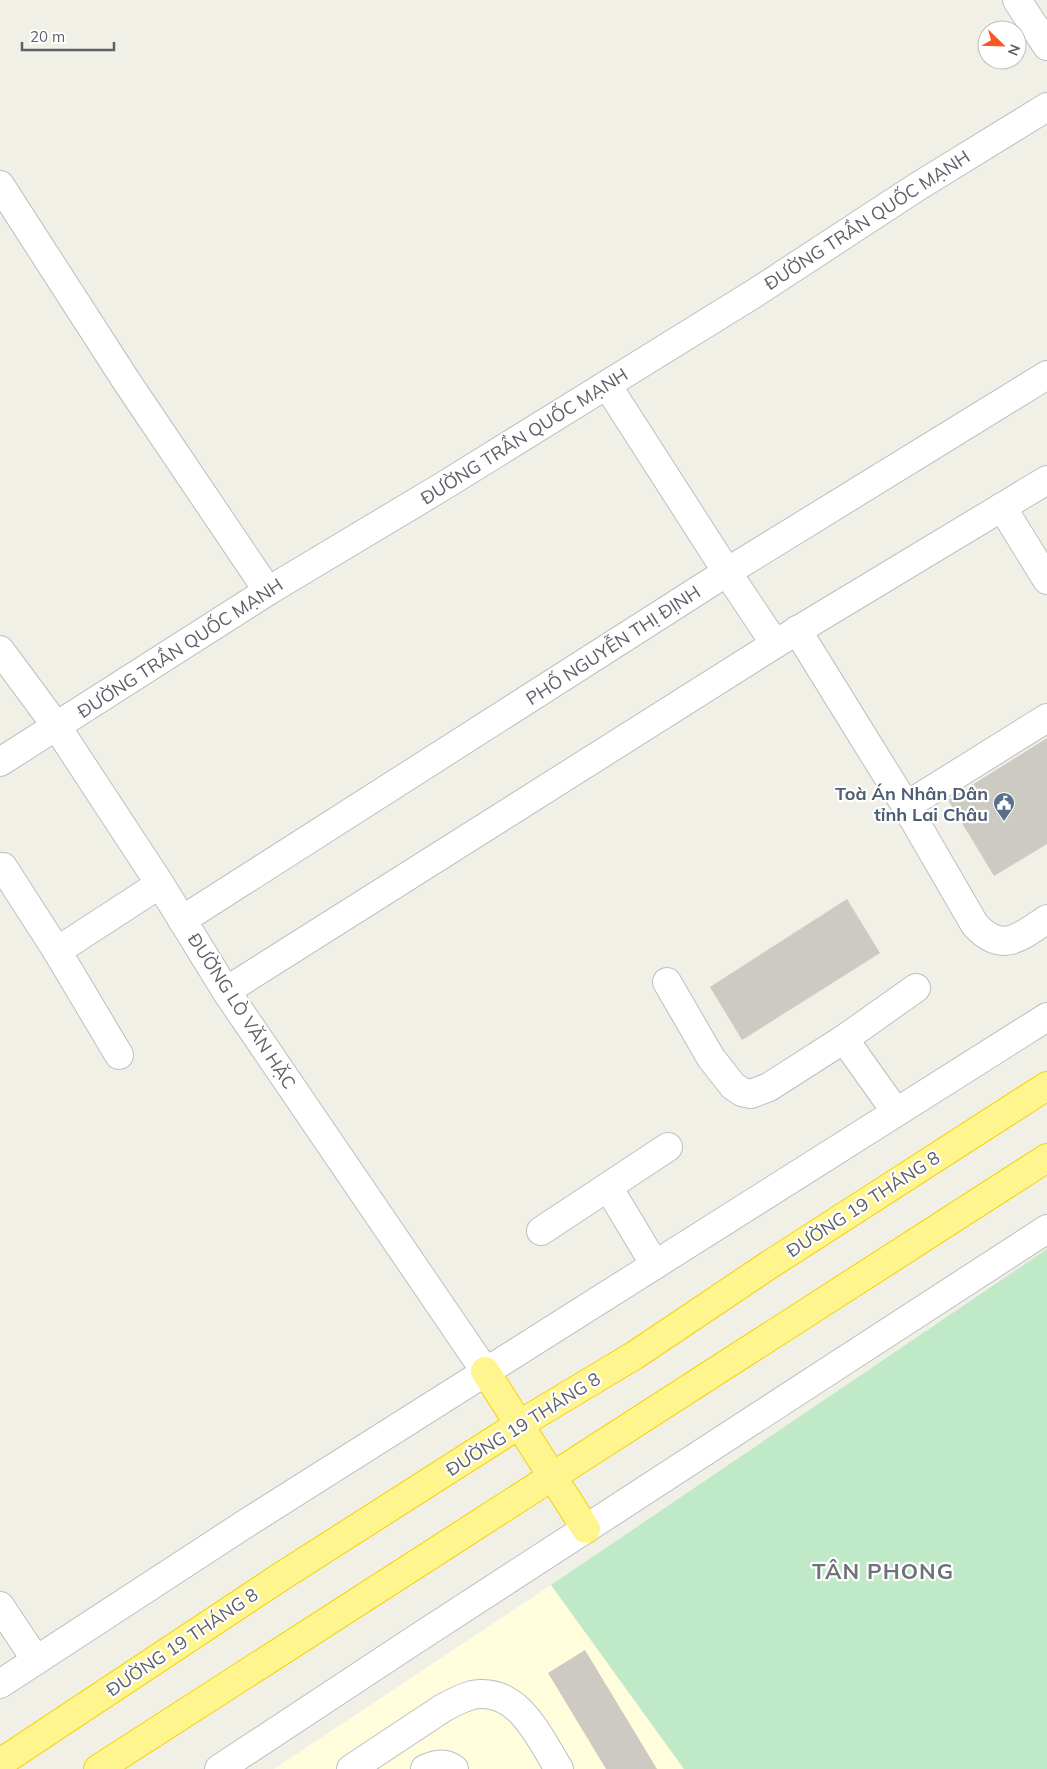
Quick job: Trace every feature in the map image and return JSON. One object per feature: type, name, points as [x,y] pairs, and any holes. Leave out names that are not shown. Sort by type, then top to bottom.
[{"type":"highway","name":"ĐƯỜNG 19 THÁNG 8","points":[[0,1762],[282,1576],[520,1424],[635,1355],[769,1265],[1047,1086]]},
{"type":"highway","points":[[98,1769],[1047,1158]]},
{"type":"highway","points":[[485,1372],[586,1529]]},
{"type":"street","points":[[1017,0],[1047,46]]},
{"type":"street","name":"ĐƯỜNG TRẦN QUỐC MẠNH","points":[[0,762],[268,591],[607,385],[754,293],[917,187],[1047,107]]},
{"type":"street","points":[[0,185],[127,382],[268,591]]},
{"type":"street","name":"PHỐ NGUYỄN THỊ ĐỊNH","points":[[182,920],[727,572],[1047,375]]},
{"type":"street","points":[[607,385],[727,572],[786,637],[906,806],[975,925],[984,935],[993,940],[1002,941],[1014,939],[1025,934],[1047,920]]},
{"type":"street","points":[[226,991],[786,637],[1047,480]]},
{"type":"street","points":[[1002,507],[1047,580]]},
{"type":"street","name":"ĐƯỜNG LÒ VĂN HẶC","points":[[0,650],[57,727],[160,884],[226,991],[485,1372]]},
{"type":"street","points":[[906,806],[1047,718]]},
{"type":"street","points":[[3,867],[57,951],[119,1055]]},
{"type":"street","points":[[57,951],[160,884]]},
{"type":"street","points":[[667,982],[711,1058],[733,1086],[742,1092],[751,1094],[764,1090],[844,1039],[916,988]]},
{"type":"street","points":[[0,1684],[253,1519],[1047,1017]]},
{"type":"street","points":[[844,1039],[896,1112]]},
{"type":"street","points":[[541,1231],[668,1147]]},
{"type":"street","points":[[608,1187],[655,1265]]},
{"type":"street","points":[[225,1767],[1047,1229]]},
{"type":"street","points":[[0,1606],[36,1660]]},
{"type":"street","points":[[351,1769],[443,1708],[464,1698],[480,1694],[498,1696],[510,1701],[521,1711],[558,1769]]},
{"type":"street","points":[[425,1769],[439,1764],[451,1766],[454,1769]]},
{"type":"shaded area","points":[[551,1585],[684,1769],[274,1769]]},
{"type":"green space","points":[[1047,1249],[1047,1769],[684,1769],[551,1585]]},
{"type":"building","name":"Toà Án Nhân Dân tỉnh Lai Châu","points":[[1047,738],[1047,844],[994,876],[948,800]]},
{"type":"building","points":[[847,899],[880,953],[742,1040],[710,987]]},
{"type":"building","points":[[585,1650],[657,1769],[606,1769],[548,1673]]},
{"type":"place","name":"Toà Án Nhân Dân tỉnh Lai Châu","points":[[1004,822]]},
{"type":"district","name":"TÂN PHONG","points":[[883,1571]]}]
